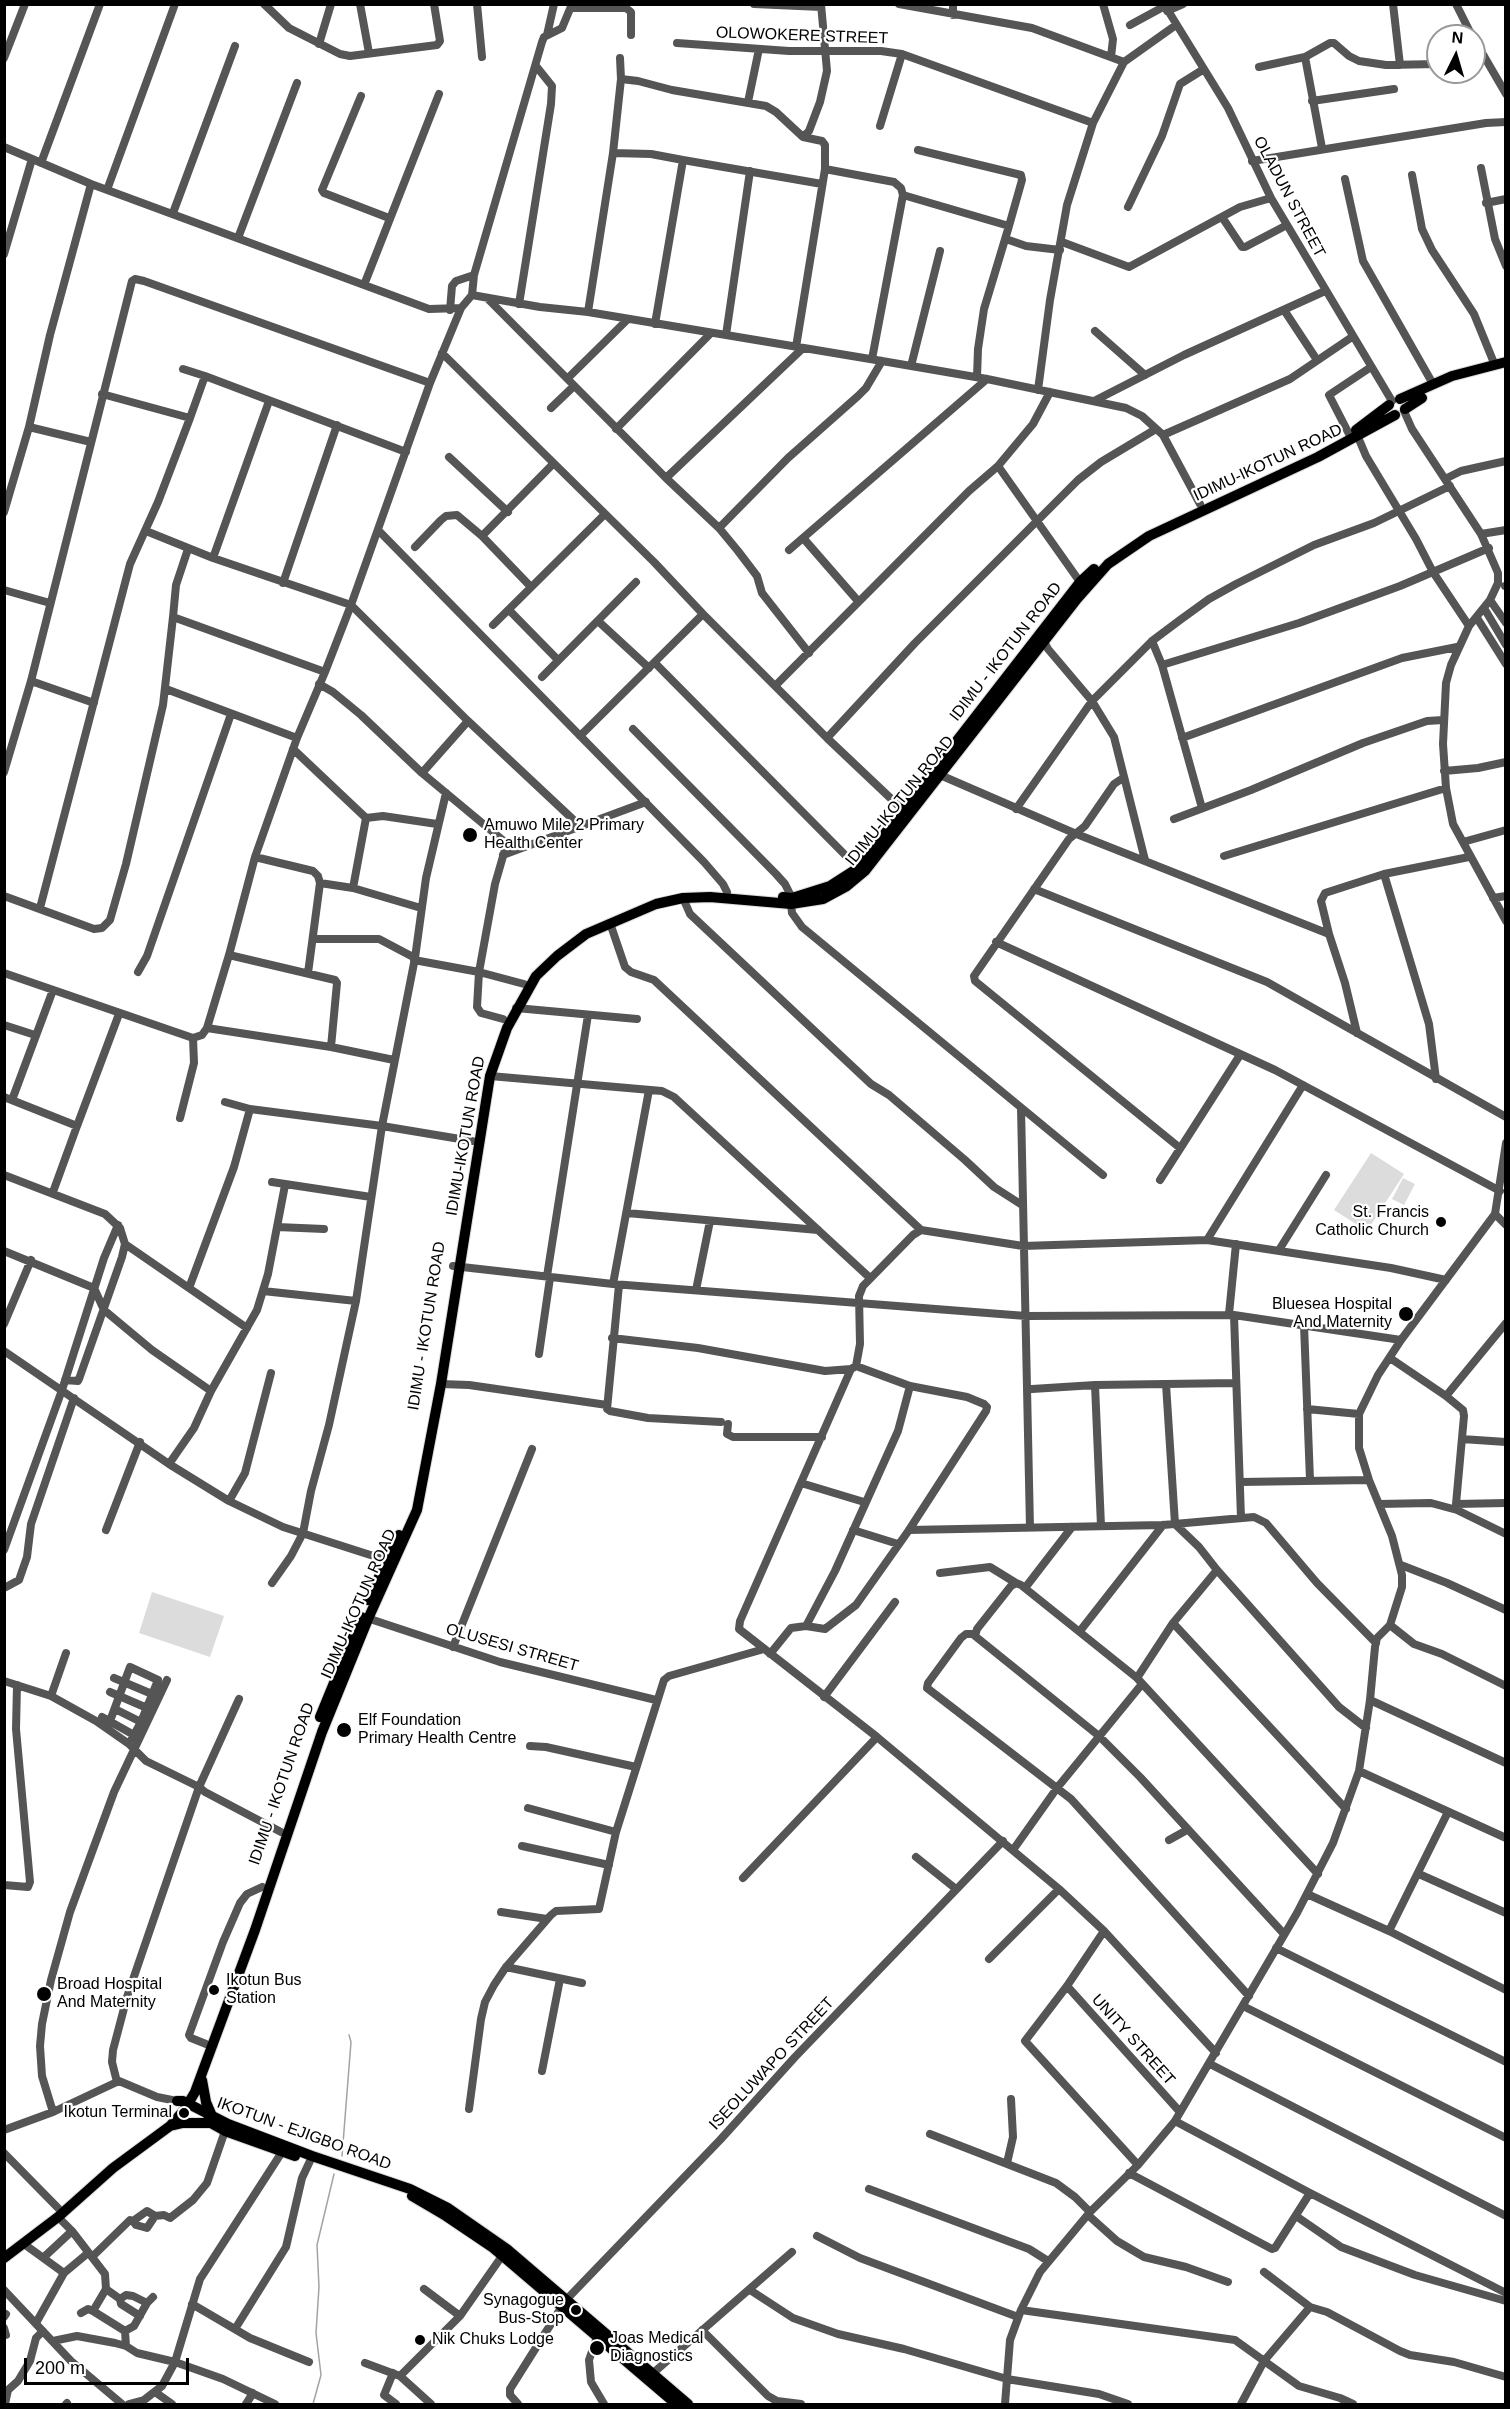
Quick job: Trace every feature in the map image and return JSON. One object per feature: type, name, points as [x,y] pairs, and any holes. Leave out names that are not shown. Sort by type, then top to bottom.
[{"type":"main road","name":"IDIMU-IKOTUN ROAD","points":[[183,2104],[195,2092],[202,2075],[255,1930],[290,1816],[365,1617],[417,1510],[441,1384],[456,1267],[490,1076],[497,1050],[516,1008],[532,982],[549,962],[580,938],[614,918],[643,908],[683,898],[792,901],[823,898],[855,881],[940,775],[1042,638],[1093,580],[1130,547],[1353,436],[1433,384],[1494,363],[1506,362]]},
{"type":"main road","name":"IDIMU-IKOTUN ROAD","points":[[1398,408],[1454,382],[1506,369]]},
{"type":"main road","name":"IDIMU - IKOTUN ROAD","points":[[365,1617],[386,1560],[409,1513],[416,1489],[456,1267],[483,1073],[503,1019],[524,984],[544,958],[579,931],[614,918],[641,901],[676,892],[727,892],[792,901],[830,886],[858,868],[1042,638],[1080,582],[1131,538],[1200,504],[1353,436]]},
{"type":"main road","name":"IDIMU - IKOTUN ROAD","points":[[183,2104],[194,2080],[281,1832],[290,1816]]},
{"type":"main road","points":[[170,2126],[211,2120],[203,2092],[202,2075]]},
{"type":"main road","points":[[5,2253],[170,2126],[183,2104]]},
{"type":"main road","points":[[5,2253],[24,2244],[109,2164],[156,2130],[183,2104]]},
{"type":"main road","name":"IKOTUN - EJIGBO ROAD","points":[[183,2104],[225,2131],[412,2196],[489,2240],[502,2256],[564,2303],[597,2337],[676,2404]]},
{"type":"main road","name":"IKOTUN - EJIGBO ROAD","points":[[211,2120],[410,2189],[448,2208],[688,2404]]},
{"type":"street","points":[[4,58],[25,4]]},
{"type":"street","points":[[41,163],[100,4]]},
{"type":"street","points":[[107,190],[176,4]]},
{"type":"street","points":[[264,4],[289,28],[345,55],[357,56],[369,52],[415,49],[440,44],[434,4]]},
{"type":"street","points":[[319,44],[331,4]]},
{"type":"street","points":[[360,4],[369,52]]},
{"type":"street","points":[[477,4],[482,57]]},
{"type":"street","points":[[4,973],[194,1038],[202,1035],[207,1028],[255,857],[293,749],[351,605],[430,383],[461,308],[472,295],[474,275],[542,42],[547,35],[554,4]]},
{"type":"street","points":[[754,4],[821,6],[827,51],[827,71],[820,102],[808,131],[803,137]]},
{"type":"street","points":[[899,4],[1043,31],[1124,62]]},
{"type":"street","points":[[953,4],[953,15]]},
{"type":"street","points":[[1130,25],[1165,7],[1183,4]]},
{"type":"street","points":[[1393,4],[1400,65]]},
{"type":"street","points":[[1456,4],[1466,24]]},
{"type":"street","points":[[1106,5],[1113,39],[1111,57]]},
{"type":"street","points":[[547,35],[562,28],[572,6],[626,8],[631,12],[631,35]]},
{"type":"street","name":"OLADUN STREET","points":[[1165,7],[1228,108],[1271,198],[1352,337],[1481,534],[1489,548],[1503,585]]},
{"type":"street","points":[[1038,390],[1050,300],[1070,192],[1094,123],[1124,62],[1176,25]]},
{"type":"street","name":"OLOWOKERE STREET","points":[[676,43],[759,49],[873,50],[902,54],[1094,123]]},
{"type":"street","points":[[1259,67],[1305,57],[1330,43],[1334,43],[1359,61],[1400,65],[1426,64]]},
{"type":"street","points":[[173,213],[235,46]]},
{"type":"street","points":[[748,102],[759,49]]},
{"type":"street","points":[[880,126],[902,54]]},
{"type":"street","points":[[1305,57],[1322,148]]},
{"type":"street","points":[[588,312],[613,153],[621,79],[620,58]]},
{"type":"street","points":[[519,304],[551,104],[552,86],[536,66]]},
{"type":"street","points":[[1486,66],[1506,94]]},
{"type":"street","points":[[1128,207],[1162,136],[1180,84],[1204,69]]},
{"type":"street","points":[[1495,78],[1506,79]]},
{"type":"street","points":[[621,79],[770,108],[803,137],[822,141],[825,145],[825,169],[799,348],[666,478]]},
{"type":"street","points":[[238,238],[297,83]]},
{"type":"street","points":[[1312,101],[1394,89]]},
{"type":"street","points":[[364,285],[439,94]]},
{"type":"street","points":[[361,96],[322,190],[324,193],[389,218]]},
{"type":"street","points":[[1252,161],[1322,148],[1486,123],[1506,122]]},
{"type":"street","points":[[4,147],[91,184],[429,309],[461,308]]},
{"type":"street","points":[[918,150],[1021,175],[1022,180],[1006,239],[982,318],[977,377]]},
{"type":"street","points":[[613,153],[651,154],[822,184]]},
{"type":"street","points":[[4,254],[32,159]]},
{"type":"street","points":[[655,324],[683,160]]},
{"type":"street","points":[[1481,168],[1486,203],[1495,239],[1506,266]]},
{"type":"street","points":[[825,169],[894,182],[902,188],[903,195],[872,359]]},
{"type":"street","points":[[726,335],[750,171]]},
{"type":"street","points":[[1412,175],[1422,229],[1432,250],[1474,314],[1494,363]]},
{"type":"street","points":[[1345,179],[1363,261],[1433,384]]},
{"type":"street","points":[[4,512],[29,427],[50,335],[91,184]]},
{"type":"street","points":[[903,195],[1009,226]]},
{"type":"street","points":[[1006,239],[1026,246],[1061,246],[1128,267],[1246,205],[1271,198]]},
{"type":"street","points":[[1486,203],[1506,199]]},
{"type":"street","points":[[1222,217],[1242,247],[1287,225]]},
{"type":"street","points":[[911,366],[940,250]]},
{"type":"street","points":[[450,310],[452,286],[456,280],[474,275]]},
{"type":"street","points":[[4,772],[31,681],[130,285],[135,279],[430,383]]},
{"type":"street","points":[[1094,401],[1325,291]]},
{"type":"street","points":[[472,295],[519,304],[588,312],[977,377],[1134,411],[1163,435],[1200,504]]},
{"type":"street","points":[[487,298],[616,429],[719,528],[758,576],[762,593],[809,653]]},
{"type":"street","points":[[1284,310],[1317,360]]},
{"type":"street","points":[[568,378],[628,319]]},
{"type":"street","points":[[1095,331],[1145,375]]},
{"type":"street","points":[[616,429],[711,333]]},
{"type":"street","points":[[1163,435],[1290,379],[1352,337]]},
{"type":"street","points":[[442,353],[827,738],[903,810]]},
{"type":"street","points":[[719,528],[788,458],[866,388],[882,361]]},
{"type":"street","points":[[1371,367],[1329,395],[1416,539],[1432,572],[1469,626]]},
{"type":"street","points":[[183,369],[406,452]]},
{"type":"street","points":[[40,908],[130,564],[146,531],[205,376]]},
{"type":"street","points":[[789,550],[987,379]]},
{"type":"street","points":[[551,408],[574,386]]},
{"type":"street","points":[[776,685],[969,491],[998,466],[1032,424],[1050,392]]},
{"type":"street","points":[[102,394],[190,418]]},
{"type":"street","points":[[213,558],[269,401]]},
{"type":"street","points":[[283,583],[337,425]]},
{"type":"street","points":[[29,427],[91,442]]},
{"type":"street","points":[[827,738],[915,643],[1089,470],[1156,429]]},
{"type":"street","points":[[449,457],[508,512]]},
{"type":"street","points":[[1445,479],[1461,471],[1506,461]]},
{"type":"street","points":[[482,536],[553,464]]},
{"type":"street","points":[[998,466],[1080,582]]},
{"type":"street","points":[[1016,809],[1092,701],[1152,641],[1209,599],[1236,584],[1314,545],[1361,528],[1450,486]]},
{"type":"street","points":[[493,626],[605,514]]},
{"type":"street","points":[[415,547],[441,520],[451,515],[462,517],[531,587]]},
{"type":"street","points":[[378,530],[646,802],[717,876],[727,892]]},
{"type":"street","points":[[1481,534],[1506,530]]},
{"type":"street","points":[[146,531],[188,549],[351,605],[468,721],[580,826]]},
{"type":"street","points":[[804,539],[858,601]]},
{"type":"street","points":[[1162,665],[1299,623],[1489,548]]},
{"type":"street","points":[[4,896],[94,929],[102,928],[110,920],[126,864],[166,689],[176,585],[188,549]]},
{"type":"street","points":[[542,677],[636,582]]},
{"type":"street","points":[[1503,585],[1469,626],[1457,647],[1446,683],[1443,720],[1444,771],[1453,824],[1506,921]]},
{"type":"street","points":[[4,590],[50,603]]},
{"type":"street","points":[[1490,600],[1506,623]]},
{"type":"street","points":[[1484,608],[1506,645]]},
{"type":"street","points":[[509,610],[558,660]]},
{"type":"street","points":[[580,736],[703,614]]},
{"type":"street","points":[[173,617],[325,672]]},
{"type":"street","points":[[1477,618],[1506,664]]},
{"type":"street","points":[[598,621],[652,666],[858,868]]},
{"type":"street","points":[[1042,638],[1048,649],[1092,701],[1114,737],[1144,860]]},
{"type":"street","points":[[1152,641],[1162,665],[1202,808]]},
{"type":"street","points":[[1182,738],[1402,658],[1457,647]]},
{"type":"street","points":[[31,681],[94,703]]},
{"type":"street","points":[[320,684],[361,715],[422,773],[501,837],[506,846],[495,884],[479,972],[477,1010],[503,1019]]},
{"type":"street","points":[[166,689],[297,738]]},
{"type":"street","points":[[138,972],[147,956],[231,714]]},
{"type":"street","points":[[1174,819],[1364,743],[1427,721],[1443,720]]},
{"type":"street","points":[[422,773],[468,721]]},
{"type":"street","points":[[633,729],[785,884],[792,901],[792,913],[802,927],[1102,1175]]},
{"type":"street","points":[[293,749],[366,818]]},
{"type":"street","points":[[1444,771],[1478,768],[1506,762]]},
{"type":"street","points":[[940,775],[1074,833],[1329,934]]},
{"type":"street","points":[[1123,778],[1114,784],[1085,826],[1074,833],[976,971],[975,981],[1180,1148]]},
{"type":"street","points":[[1224,856],[1446,788]]},
{"type":"street","points":[[272,1583],[291,1556],[303,1533],[356,1300],[382,1126],[415,959],[421,908],[437,824],[446,793]]},
{"type":"street","points":[[504,855],[646,802]]},
{"type":"street","points":[[366,818],[382,816],[437,824]]},
{"type":"street","points":[[353,888],[366,818]]},
{"type":"street","points":[[1463,842],[1506,830]]},
{"type":"street","points":[[255,857],[314,871],[318,876],[320,883],[308,973]]},
{"type":"street","points":[[1357,1033],[1321,901],[1325,893],[1384,874],[1469,857]]},
{"type":"street","points":[[1384,874],[1429,1024],[1436,1079]]},
{"type":"street","points":[[320,883],[353,888],[421,908]]},
{"type":"street","points":[[1035,889],[1267,982],[1506,1117]]},
{"type":"street","points":[[1493,898],[1506,896]]},
{"type":"street","points":[[683,898],[690,914],[871,1083],[906,1109],[994,1187],[1022,1205]]},
{"type":"street","points":[[614,918],[625,967],[631,972],[654,980],[921,1230],[1023,1246],[1207,1240],[1390,1268],[1446,1280]]},
{"type":"street","points":[[313,939],[379,939],[415,959],[524,984]]},
{"type":"street","points":[[996,942],[1303,1085],[1500,1191]]},
{"type":"street","points":[[229,956],[331,978],[337,983],[331,1047]]},
{"type":"street","points":[[53,990],[8,1099],[77,1126]]},
{"type":"street","points":[[516,1008],[637,1019]]},
{"type":"street","points":[[53,1192],[119,1014]]},
{"type":"street","points":[[539,1354],[588,1015]]},
{"type":"street","points":[[4,1025],[35,1035]]},
{"type":"street","points":[[207,1028],[331,1047],[394,1060]]},
{"type":"street","points":[[180,1118],[194,1063],[194,1038]]},
{"type":"street","points":[[1160,1180],[1240,1054]]},
{"type":"street","points":[[490,1076],[662,1091],[674,1097],[870,1278]]},
{"type":"street","points":[[1207,1240],[1303,1085]]},
{"type":"street","points":[[649,1090],[616,1284],[607,1405],[610,1411],[648,1418],[724,1423],[728,1434],[733,1437],[822,1437]]},
{"type":"street","points":[[225,1102],[250,1108],[472,1141]]},
{"type":"street","points":[[189,1288],[234,1167],[250,1108]]},
{"type":"street","points":[[1021,1108],[1030,1527]]},
{"type":"street","points":[[1005,2404],[1009,2349],[1019,2314],[1037,2279],[1048,2261],[1089,2214],[1138,2165],[1175,2121],[1318,1874],[1346,1809],[1359,1771],[1377,1638],[1390,1625],[1402,1587],[1401,1565],[1369,1480],[1358,1443],[1359,1414],[1377,1376],[1401,1340],[1495,1214],[1506,1143]]},
{"type":"street","points":[[4,1175],[105,1214],[116,1222],[125,1244],[247,1328]]},
{"type":"street","points":[[1279,1250],[1326,1175]]},
{"type":"street","points":[[272,1182],[371,1197]]},
{"type":"street","points":[[169,1464],[194,1428],[211,1391],[247,1328],[263,1291],[285,1185]]},
{"type":"street","points":[[627,1213],[818,1230]]},
{"type":"street","points":[[1495,1214],[1506,1225]]},
{"type":"street","points":[[696,1290],[710,1221]]},
{"type":"street","points":[[4,1550],[62,1390],[116,1222]]},
{"type":"street","points":[[277,1227],[324,1229]]},
{"type":"street","points":[[921,1230],[913,1235],[863,1286],[859,1303],[860,1344],[853,1368],[740,1621],[739,1629],[877,1737],[1059,1889],[1104,1930],[1216,2053]]},
{"type":"street","points":[[65,1380],[79,1381],[125,1244]]},
{"type":"street","points":[[1236,1244],[1232,1315],[1241,1518]]},
{"type":"street","points":[[4,1251],[31,1260],[94,1288],[104,1310],[152,1350],[211,1391]]},
{"type":"street","points":[[104,1258],[119,1265]]},
{"type":"street","points":[[4,1324],[31,1260]]},
{"type":"street","points":[[456,1267],[616,1284],[1026,1316],[1232,1315],[1401,1340]]},
{"type":"street","points":[[263,1291],[356,1300]]},
{"type":"street","points":[[1446,1396],[1506,1323]]},
{"type":"street","points":[[1304,1325],[1310,1479]]},
{"type":"street","points":[[469,2109],[485,2002],[506,1967],[556,1911],[599,1909],[616,1832],[661,1685],[669,1676],[767,1652],[791,1628],[806,1626],[825,1629],[856,1605],[909,1530],[987,1407],[968,1397],[910,1386],[853,1368],[825,1371],[698,1348],[612,1338]]},
{"type":"street","points":[[4,1351],[169,1464],[230,1501],[303,1533],[386,1560]]},
{"type":"street","points":[[1390,1358],[1463,1410],[1457,1507]]},
{"type":"street","points":[[230,1501],[245,1473],[271,1373]]},
{"type":"street","points":[[1032,1389],[1095,1385],[1236,1383]]},
{"type":"street","points":[[441,1384],[470,1385],[607,1405]]},
{"type":"street","points":[[1166,1384],[1175,1524],[1216,1565],[1344,1712],[1366,1728]]},
{"type":"street","points":[[1095,1385],[1101,1526]]},
{"type":"street","points":[[806,1626],[835,1571],[864,1502],[898,1431],[910,1386]]},
{"type":"street","points":[[5,1588],[19,1580],[27,1557],[31,1524],[74,1398]]},
{"type":"street","points":[[1306,1409],[1359,1414]]},
{"type":"street","points":[[1462,1438],[1505,1440]]},
{"type":"street","points":[[106,1530],[140,1442]]},
{"type":"street","points":[[453,1647],[532,1449]]},
{"type":"street","points":[[1240,1482],[1310,1479],[1369,1480]]},
{"type":"street","points":[[801,1483],[864,1502]]},
{"type":"street","points":[[1379,1504],[1431,1503],[1457,1507],[1506,1503]]},
{"type":"street","points":[[1457,1507],[1506,1534]]},
{"type":"street","points":[[909,1530],[1163,1525],[1254,1517],[1266,1523],[1317,1583],[1376,1643]]},
{"type":"street","points":[[1080,1631],[1163,1525]]},
{"type":"street","points":[[1025,1588],[1072,1527]]},
{"type":"street","points":[[853,1530],[898,1544]]},
{"type":"street","points":[[1013,1850],[1057,1788],[1140,1681],[1173,1623],[1216,1565]]},
{"type":"street","points":[[1401,1565],[1506,1610]]},
{"type":"street","points":[[940,1573],[990,1567],[1025,1588],[1080,1631],[1140,1681],[1318,1874]]},
{"type":"street","points":[[975,1634],[984,1619],[1016,1583]]},
{"type":"street","points":[[824,1696],[895,1602]]},
{"type":"street","name":"OLUSESI STREET","points":[[365,1617],[500,1662],[656,1700]]},
{"type":"street","points":[[1173,1623],[1346,1809]]},
{"type":"street","points":[[1390,1625],[1414,1644],[1442,1654],[1506,1686]]},
{"type":"street","points":[[975,1634],[966,1634],[961,1638],[928,1683],[927,1688],[1071,1799],[1249,1996]]},
{"type":"street","points":[[975,1634],[1099,1736],[1284,1935]]},
{"type":"street","points":[[51,1696],[66,1653]]},
{"type":"street","points":[[53,2112],[42,2076],[40,2046],[51,1980],[70,1912],[114,1792],[129,1758],[134,1735],[158,1680],[130,1667],[110,1721]]},
{"type":"street","points":[[114,1678],[152,1694]]},
{"type":"street","points":[[132,1748],[167,1680]]},
{"type":"street","points":[[4,1681],[51,1696],[96,1721],[146,1761],[200,1787],[205,1792],[281,1832]]},
{"type":"street","points":[[4,1885],[28,1887],[30,1882],[16,1729],[17,1685]]},
{"type":"street","points":[[110,1692],[147,1708]]},
{"type":"street","points":[[117,2082],[112,2062],[119,2024],[200,1787],[239,1699]]},
{"type":"street","points":[[1370,1701],[1506,1763]]},
{"type":"street","points":[[115,1709],[141,1722]]},
{"type":"street","points":[[102,1717],[134,1735]]},
{"type":"street","points":[[743,1878],[877,1737]]},
{"type":"street","points":[[530,1746],[546,1747],[636,1767]]},
{"type":"street","points":[[1359,1771],[1506,1838]]},
{"type":"street","points":[[528,1808],[616,1832]]},
{"type":"street","points":[[1389,1931],[1448,1812]]},
{"type":"street","points":[[1169,1840],[1187,1830]]},
{"type":"street","name":"ISEOLUWAPO STREET","points":[[518,2404],[510,2395],[510,2390],[564,2303],[1003,1841]]},
{"type":"street","points":[[522,1846],[609,1865]]},
{"type":"street","points":[[916,1857],[956,1889]]},
{"type":"street","points":[[1419,1874],[1506,1913]]},
{"type":"street","points":[[206,2044],[189,2035],[223,1942],[240,1903],[247,1894],[262,1887]]},
{"type":"street","points":[[989,1959],[1059,1889]]},
{"type":"street","points":[[1307,1894],[1389,1931],[1506,1990]]},
{"type":"street","points":[[501,1912],[547,1919]]},
{"type":"street","points":[[1104,1930],[1067,1986],[1025,2041],[1138,2165]]},
{"type":"street","points":[[1276,1948],[1506,2062]]},
{"type":"street","points":[[506,1967],[582,1983]]},
{"type":"street","points":[[542,2071],[560,1979]]},
{"type":"street","name":"UNITY STREET","points":[[1067,1986],[1180,2112]]},
{"type":"street","points":[[1243,2006],[1506,2138]]},
{"type":"street","points":[[1210,2064],[1506,2216]]},
{"type":"street","points":[[4,2130],[53,2112],[123,2081],[157,2097],[183,2104]]},
{"type":"street","points":[[1007,2163],[1013,2137],[1011,2099]]},
{"type":"street","points":[[1175,2121],[1506,2293]]},
{"type":"street","points":[[36,2323],[64,2273],[90,2255],[127,2222],[133,2221],[147,2211],[155,2216],[164,2215],[170,2218],[193,2200],[207,2183],[225,2131]]},
{"type":"street","points":[[930,2134],[1007,2163],[1066,2189],[1117,2241],[1144,2257],[1186,2267],[1228,2282]]},
{"type":"street","points":[[129,2404],[144,2400],[162,2386],[175,2362],[200,2279],[282,2152]]},
{"type":"street","points":[[4,2153],[58,2212],[105,2274],[106,2289],[93,2311]]},
{"type":"street","points":[[235,2329],[286,2247],[302,2178],[310,2161]]},
{"type":"street","points":[[1130,2173],[1272,2249],[1275,2248],[1310,2193]]},
{"type":"street","points":[[869,2189],[1023,2247],[1048,2261]]},
{"type":"street","points":[[133,2221],[136,2225],[147,2228],[155,2216]]},
{"type":"street","points":[[1296,2216],[1341,2247],[1414,2275],[1506,2301]]},
{"type":"street","points":[[44,2257],[72,2230]]},
{"type":"street","points":[[818,2236],[860,2258],[1019,2314],[1230,2339],[1241,2343],[1299,2386],[1353,2404]]},
{"type":"street","points":[[24,2244],[64,2273]]},
{"type":"street","points":[[652,2374],[792,2252]]},
{"type":"street","points":[[396,2404],[384,2395],[397,2374],[460,2316],[502,2256]]},
{"type":"street","points":[[1264,2272],[1310,2307],[1327,2312],[1410,2355],[1454,2362],[1506,2377]]},
{"type":"street","points":[[106,2289],[120,2299],[121,2304],[140,2316]]},
{"type":"street","points":[[424,2289],[460,2316]]},
{"type":"street","points":[[4,2290],[71,2361],[122,2404]]},
{"type":"street","points":[[750,2290],[779,2310],[810,2325],[838,2334],[904,2349],[1007,2379],[1099,2394],[1128,2404]]},
{"type":"street","points":[[120,2299],[126,2295],[133,2296],[147,2303]]},
{"type":"street","points":[[125,2331],[134,2326],[153,2297]]},
{"type":"street","points":[[192,2304],[250,2338],[309,2362]]},
{"type":"street","points":[[1241,2404],[1264,2361],[1310,2307]]},
{"type":"street","points":[[81,2313],[88,2309],[93,2311],[125,2331]]},
{"type":"street","points":[[702,2330],[768,2396],[777,2401],[801,2404]]},
{"type":"street","points":[[5,2404],[8,2390],[18,2381],[30,2361],[36,2338],[43,2331]]},
{"type":"street","points":[[125,2331],[126,2346]]},
{"type":"street","points":[[53,2341],[77,2336],[126,2346],[137,2354],[175,2362],[223,2379],[275,2404]]},
{"type":"street","points":[[597,2337],[589,2360],[591,2382],[604,2404]]},
{"type":"street","points":[[365,2363],[397,2374],[431,2404]]},
{"type":"street","points":[[155,2392],[172,2404]]},
{"type":"street","points":[[246,2404],[253,2393]]},
{"type":"shaded area","points":[[1371,1153],[1404,1174],[1367,1231],[1334,1210]]},
{"type":"shaded area","points":[[1403,1178],[1415,1184],[1404,1205],[1392,1199]]},
{"type":"shaded area","points":[[152,1592],[224,1616],[210,1657],[139,1633]]},
{"type":"waterway","points":[[342,2156],[351,2042],[349,2035]]},
{"type":"waterway","points":[[313,2404],[321,2375],[316,2333],[319,2287],[317,2245],[334,2174]]},
{"type":"place","name":"Amuwo Mile 2 Primary Health Center","points":[[470,835]]},
{"type":"place","name":"St. Francis Catholic Church","points":[[1441,1222]]},
{"type":"place","name":"Bluesea Hospital And Maternity","points":[[1406,1314]]},
{"type":"place","name":"Elf Foundation Primary Health Centre","points":[[344,1730]]},
{"type":"place","name":"Ikotun Bus Station","points":[[214,1990]]},
{"type":"place","name":"Broad Hospital And Maternity","points":[[44,1994]]},
{"type":"place","name":"Ikotun Terminal","points":[[184,2113]]},
{"type":"place","name":"Synagogue Bus-Stop","points":[[576,2310]]},
{"type":"place","name":"Nik Chuks Lodge","points":[[420,2340]]},
{"type":"place","name":"Joas Medical Diagnostics","points":[[597,2348]]}]
